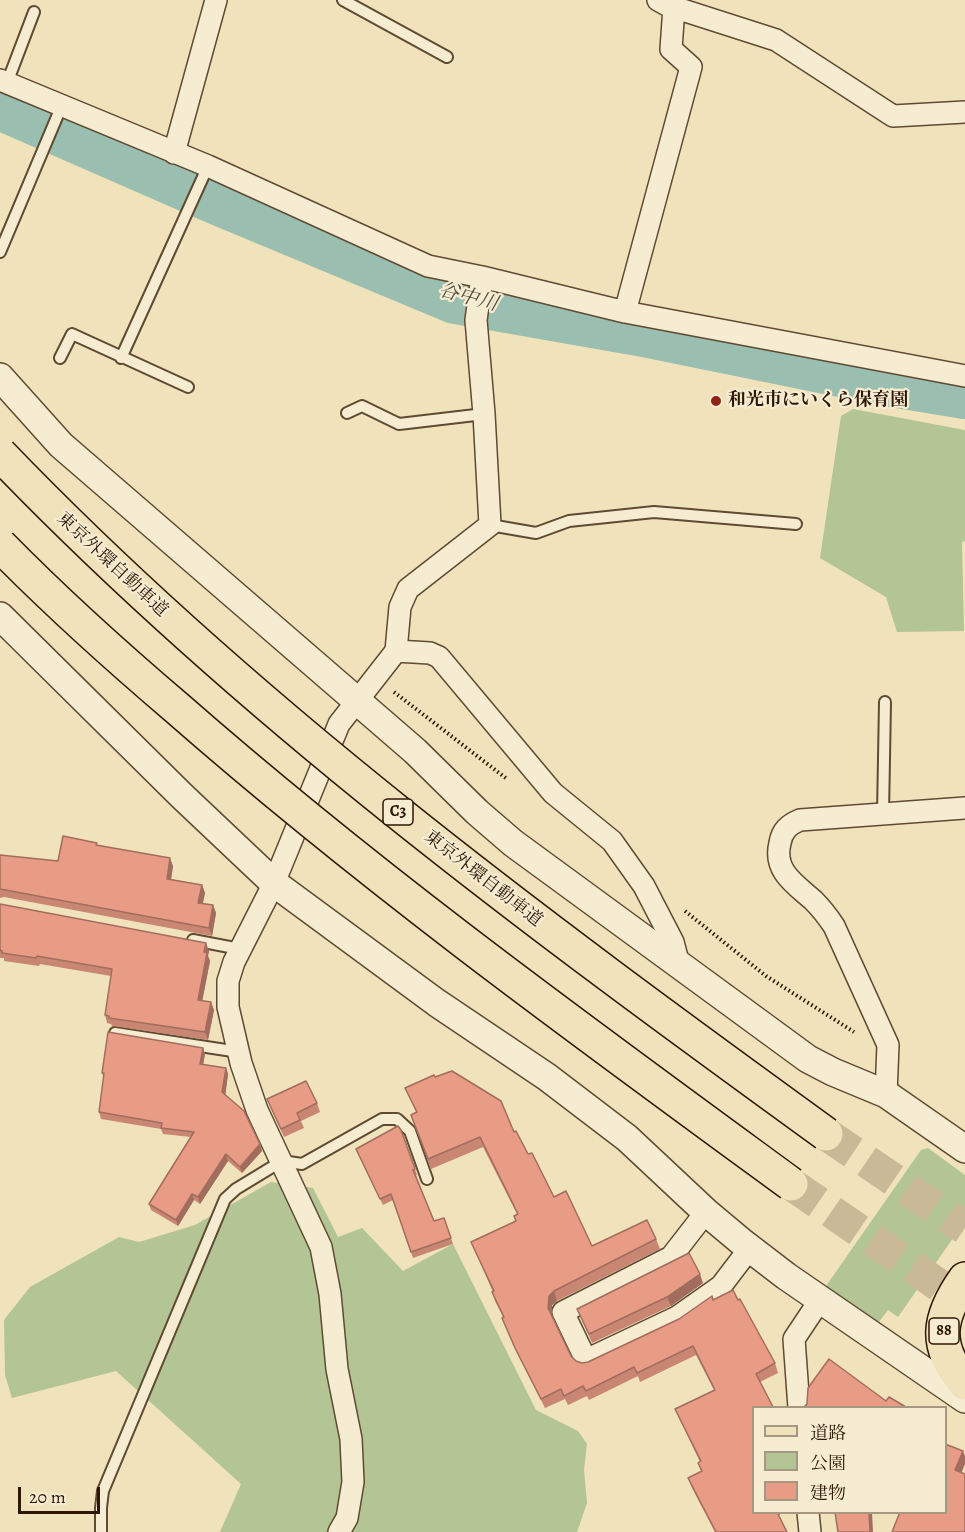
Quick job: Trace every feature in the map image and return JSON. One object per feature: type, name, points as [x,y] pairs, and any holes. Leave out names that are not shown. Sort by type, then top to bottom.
[{"type":"main road","name":"東京外環自動車道","points":[[0,454],[57,513],[154,605],[276,712],[403,817],[603,972],[826,1134]]},
{"type":"main road","points":[[0,545],[135,672],[239,763],[374,873],[584,1032],[791,1184]]},
{"type":"main road","name":"88","points":[[965,1279],[947,1308],[944,1337],[945,1351],[950,1364],[965,1383]]},
{"type":"street","points":[[174,153],[216,0]]},
{"type":"street","points":[[625,312],[691,67],[671,49],[666,4],[776,40],[893,116],[965,112]]},
{"type":"street","points":[[4,81],[60,112],[174,153],[205,172],[428,266],[480,283],[965,376]]},
{"type":"street","points":[[339,1532],[347,1518],[353,1482],[351,1439],[338,1369],[330,1294],[321,1247],[258,1110],[239,1052],[228,1007],[228,981],[240,949],[274,883],[339,724],[396,651],[400,607],[408,590],[490,525],[476,320],[480,283]]},
{"type":"street","points":[[0,377],[61,445],[415,751],[477,812],[513,843],[808,1059],[886,1094],[965,1149]]},
{"type":"street","points":[[0,615],[182,796],[274,883],[427,996],[547,1077],[627,1138],[706,1212],[750,1248],[820,1300],[965,1399]]},
{"type":"street","points":[[396,651],[429,653],[439,657],[553,793],[612,841],[644,886],[673,942],[679,965]]},
{"type":"street","points":[[886,1094],[888,1045],[834,926],[823,910],[783,873],[778,860],[782,832],[800,820],[965,808]]},
{"type":"street","points":[[706,1212],[671,1257],[563,1312],[586,1360],[677,1317],[721,1286],[750,1248]]},
{"type":"street","points":[[799,1406],[794,1339],[820,1300]]},
{"type":"street","points":[[808,1514],[810,1532]]},
{"type":"lane","points":[[343,0],[447,57]]},
{"type":"lane","points":[[4,81],[34,12]]},
{"type":"lane","points":[[0,252],[60,112]]},
{"type":"lane","points":[[121,358],[205,172]]},
{"type":"lane","points":[[60,358],[72,334],[188,387]]},
{"type":"lane","points":[[348,413],[362,406],[399,424],[484,414]]},
{"type":"lane","points":[[490,525],[536,533],[568,521],[654,512],[796,524]]},
{"type":"lane","points":[[883,814],[885,702]]},
{"type":"lane","points":[[184,939],[240,949]]},
{"type":"lane","points":[[115,1034],[239,1052]]},
{"type":"lane","points":[[101,1532],[100,1509],[104,1491],[225,1199],[236,1189],[282,1161],[302,1164],[382,1119],[397,1119],[410,1131],[427,1179]]},
{"type":"path","points":[[375,678],[514,784]]},
{"type":"path","points":[[677,904],[766,976],[863,1038]]},
{"type":"green space","points":[[853,409],[965,430],[965,541],[962,542],[964,631],[897,632],[886,597],[820,558],[841,416]]},
{"type":"green space","points":[[928,1148],[965,1175],[965,1221],[898,1317],[888,1310],[878,1323],[826,1286],[921,1150]]},
{"type":"green space","points":[[271,1182],[313,1188],[338,1237],[362,1228],[403,1271],[453,1244],[536,1410],[578,1431],[587,1444],[584,1470],[587,1503],[577,1532],[220,1532],[241,1484],[116,1371],[12,1398],[5,1375],[4,1320],[30,1287],[119,1237],[139,1242],[195,1225]]},
{"type":"building","points":[[63,836],[97,843],[96,845],[170,858],[167,879],[202,885],[198,903],[213,905],[209,928],[0,889],[0,855],[58,861]]},
{"type":"building","points":[[0,904],[206,943],[204,952],[207,953],[198,1000],[211,1002],[205,1032],[109,1018],[105,1015],[112,969],[37,956],[36,958],[2,953],[0,950]]},
{"type":"building","points":[[108,1032],[203,1048],[200,1064],[226,1068],[222,1092],[244,1111],[260,1144],[240,1167],[226,1154],[198,1197],[192,1194],[176,1220],[149,1204],[194,1132],[161,1128],[162,1123],[99,1112]]},
{"type":"building","points":[[452,1071],[501,1101],[514,1132],[516,1131],[528,1154],[532,1153],[554,1197],[566,1191],[592,1246],[647,1220],[656,1239],[554,1291],[549,1296],[548,1308],[571,1356],[576,1361],[588,1362],[679,1319],[712,1296],[713,1300],[733,1290],[738,1300],[740,1299],[775,1363],[756,1374],[772,1406],[752,1406],[752,1514],[778,1514],[787,1532],[716,1532],[688,1478],[702,1471],[698,1463],[701,1461],[675,1409],[715,1390],[693,1346],[637,1373],[634,1367],[586,1391],[583,1386],[564,1396],[561,1389],[541,1399],[515,1348],[492,1292],[494,1291],[471,1242],[516,1221],[514,1216],[518,1214],[480,1137],[428,1159],[411,1115],[417,1112],[405,1088],[434,1075],[435,1077]]},
{"type":"building","points":[[306,1081],[317,1103],[297,1113],[300,1120],[281,1129],[267,1099]]},
{"type":"building","points":[[398,1126],[434,1221],[444,1218],[451,1238],[411,1252],[391,1194],[380,1199],[356,1149]]},
{"type":"building","points":[[689,1253],[700,1274],[667,1297],[589,1334],[577,1309]]},
{"type":"building","points":[[829,1359],[886,1401],[889,1397],[904,1406],[805,1406],[808,1388]]},
{"type":"building","points":[[947,1445],[963,1451],[955,1470],[965,1474],[965,1532],[892,1532],[899,1514],[947,1514]]},
{"type":"building","points":[[835,1514],[869,1514],[870,1532],[838,1532]]},
{"type":"waterway","name":"谷中川","points":[[0,105],[213,198],[455,299],[649,333],[880,380],[965,394]]},
{"type":"tunnel","points":[[826,1134],[965,1228]]},
{"type":"tunnel","points":[[791,1184],[965,1303]]},
{"type":"place","name":"和光市にいくら保育園","points":[[716,401]]}]
